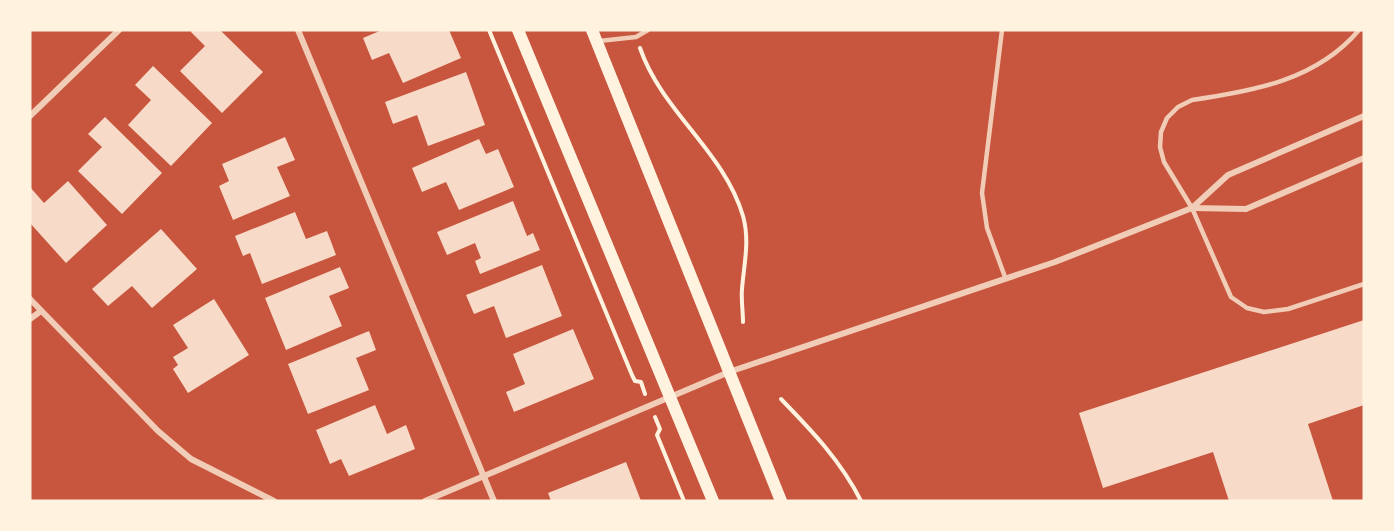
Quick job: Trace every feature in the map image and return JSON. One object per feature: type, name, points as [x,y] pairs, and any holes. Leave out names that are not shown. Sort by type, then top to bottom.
[{"type":"main road","points":[[518,30],[713,501]]},
{"type":"main road","points":[[594,36],[781,501]]},
{"type":"street","points":[[30,116],[119,30]]},
{"type":"street","points":[[298,30],[494,501]]},
{"type":"street","points":[[425,501],[729,372],[1055,262],[1192,208],[1228,175],[1364,116]]},
{"type":"street","points":[[1192,208],[1246,210],[1364,158]]},
{"type":"street","points":[[30,299],[158,431],[191,459],[274,501]]},
{"type":"street","points":[[30,319],[41,311]]},
{"type":"lane","points":[[594,36],[636,37],[648,30]]},
{"type":"lane","points":[[1002,30],[982,193],[987,228],[1005,277]]},
{"type":"lane","points":[[1359,30],[1331,59],[1311,71],[1289,80],[1191,100],[1178,107],[1167,118],[1161,132],[1160,147],[1164,162],[1192,208],[1231,297],[1247,308],[1264,312],[1288,309],[1364,284]]},
{"type":"path","points":[[489,30],[635,381]]},
{"type":"path","points":[[636,37],[669,103],[718,162],[737,200],[746,242],[747,265],[742,290],[743,322]]},
{"type":"path","points":[[781,399],[826,446],[848,475],[861,501]]},
{"type":"path","points":[[657,435],[684,501]]},
{"type":"building","points":[[192,30],[220,30],[263,72],[222,113],[180,71],[205,46],[191,32]]},
{"type":"building","points":[[382,30],[449,30],[461,58],[403,83],[389,53],[372,60],[363,38]]},
{"type":"building","points":[[153,66],[212,123],[171,166],[128,125],[151,100],[135,85]]},
{"type":"building","points":[[466,72],[485,125],[428,146],[417,115],[393,124],[385,102]]},
{"type":"building","points":[[105,117],[162,173],[122,214],[78,171],[102,147],[88,134]]},
{"type":"building","points":[[285,137],[295,160],[277,167],[290,196],[233,220],[219,186],[229,181],[222,164]]},
{"type":"building","points":[[479,139],[486,154],[498,149],[514,187],[459,210],[446,182],[422,192],[412,168]]},
{"type":"building","points":[[68,181],[107,225],[66,263],[30,223],[30,187],[44,203]]},
{"type":"building","points":[[513,201],[527,236],[533,233],[540,250],[480,274],[475,261],[481,258],[475,243],[447,255],[437,232]]},
{"type":"building","points":[[295,212],[306,239],[327,231],[336,255],[262,284],[250,253],[243,256],[235,236]]},
{"type":"building","points":[[161,229],[197,269],[152,308],[132,286],[108,306],[92,289]]},
{"type":"building","points":[[542,265],[562,316],[506,338],[494,306],[474,314],[466,295]]},
{"type":"building","points":[[340,267],[349,288],[329,296],[342,326],[286,350],[265,298]]},
{"type":"building","points":[[214,299],[249,355],[188,393],[173,369],[178,365],[173,357],[188,348],[173,325]]},
{"type":"building","points":[[1364,320],[1364,405],[1308,424],[1333,501],[1229,501],[1213,452],[1103,488],[1079,413]]},
{"type":"building","points":[[573,329],[594,379],[514,412],[506,392],[525,384],[513,354]]},
{"type":"building","points":[[369,331],[376,350],[356,358],[369,390],[308,414],[288,364]]},
{"type":"building","points":[[375,405],[387,434],[406,425],[415,449],[349,476],[341,459],[330,464],[316,430]]},
{"type":"building","points":[[626,462],[641,501],[551,501],[548,493]]}]
